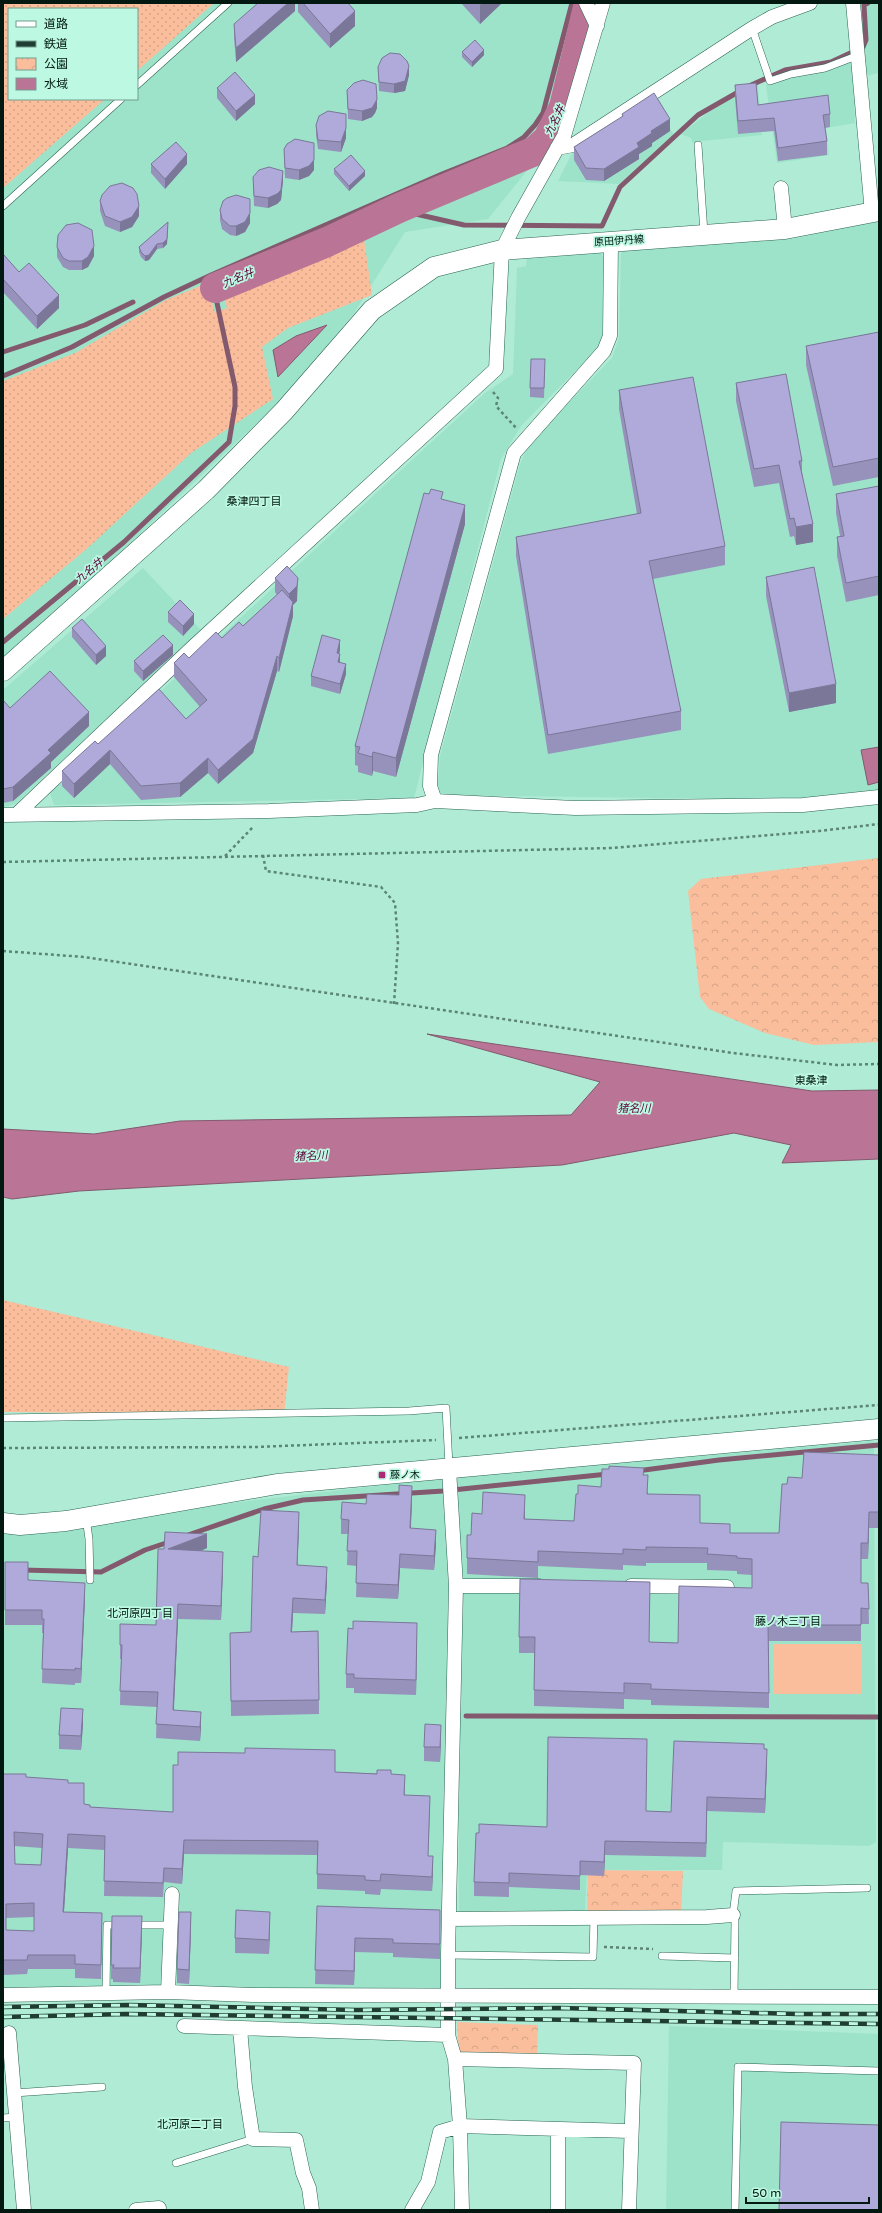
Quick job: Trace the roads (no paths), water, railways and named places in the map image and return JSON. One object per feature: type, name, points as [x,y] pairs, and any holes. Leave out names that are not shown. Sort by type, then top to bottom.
[{"type":"street","points":[[586,3],[597,26]]},
{"type":"street","points":[[10,815],[496,369],[502,250],[564,136],[603,3]]},
{"type":"street","points":[[557,148],[572,145],[752,28],[772,17],[810,3]]},
{"type":"street","points":[[854,3],[875,212]]},
{"type":"street","points":[[781,188],[785,229]]},
{"type":"street","name":"原田伊丹線","points":[[3,671],[206,490],[284,411],[372,310],[434,268],[502,250],[785,229],[875,212]]},
{"type":"street","points":[[435,801],[430,786],[431,755],[514,453],[525,438],[604,351],[610,336],[610,242]]},
{"type":"street","points":[[10,815],[269,811],[417,805],[435,801],[599,808],[803,805],[879,797]]},
{"type":"street","points":[[3,1523],[20,1525],[86,1518],[277,1484],[879,1429]]},
{"type":"street","points":[[449,1469],[456,1586],[448,1955],[448,2035],[455,2059],[460,2126],[462,2210]]},
{"type":"street","points":[[456,1586],[552,1586]]},
{"type":"street","points":[[615,1586],[727,1587]]},
{"type":"street","points":[[168,1992],[172,1894]]},
{"type":"street","points":[[449,1919],[707,1917],[733,1915]]},
{"type":"street","points":[[3,1995],[168,1992],[253,1994],[879,1997]]},
{"type":"street","points":[[184,2026],[448,2035]]},
{"type":"street","points":[[240,2028],[244,2087],[253,2139],[296,2140],[302,2173],[309,2188],[312,2210]]},
{"type":"street","points":[[9,2033],[14,2093],[10,2117],[24,2210]]},
{"type":"street","points":[[455,2059],[634,2063],[630,2131],[629,2210]]},
{"type":"street","points":[[412,2210],[428,2182],[440,2132],[460,2126],[630,2131]]},
{"type":"street","points":[[558,2129],[558,2210]]},
{"type":"street","points":[[136,2210],[160,2209]]},
{"type":"lane","points":[[138,84],[228,3]]},
{"type":"lane","points":[[752,28],[770,81],[791,74],[825,68],[859,55]]},
{"type":"lane","points":[[3,206],[121,100]]},
{"type":"lane","points":[[698,145],[704,235]]},
{"type":"lane","points":[[3,1418],[401,1411],[446,1408],[449,1469]]},
{"type":"lane","points":[[86,1518],[89,1539],[90,1580]]},
{"type":"lane","points":[[734,1996],[735,1921],[733,1915],[736,1891],[867,1888]]},
{"type":"lane","points":[[448,1955],[592,1957],[594,1917]]},
{"type":"lane","points":[[106,1993],[107,1925],[171,1925]]},
{"type":"lane","points":[[662,1956],[735,1958]]},
{"type":"lane","points":[[735,2210],[738,2068],[879,2071]]},
{"type":"lane","points":[[14,2093],[102,2087]]},
{"type":"lane","points":[[176,2163],[253,2139]]},
{"type":"water","points":[[327,325],[278,377],[273,350],[296,336]]},
{"type":"water","points":[[879,747],[879,782],[868,785],[861,750]]},
{"type":"water","name":"猪名川","points":[[427,1034],[812,1091],[879,1090],[879,1159],[782,1163],[791,1145],[734,1133],[562,1165],[79,1191],[12,1199],[3,1197],[3,1129],[94,1134],[180,1121],[571,1115],[600,1082]]},
{"type":"waterway","points":[[211,275],[442,174],[507,148],[524,137],[543,113],[572,3]]},
{"type":"waterway","name":"九名井","points":[[215,288],[327,242],[399,208],[535,151],[548,139],[564,107],[589,3]]},
{"type":"waterway","points":[[749,86],[785,70],[831,62],[863,47],[866,40],[864,5],[868,3]]},
{"type":"waterway","points":[[327,242],[333,244],[407,212],[464,225],[602,226],[620,187],[698,115],[740,91]]},
{"type":"waterway","name":"九名井","points":[[3,376],[72,347],[164,297],[211,275],[235,387],[235,406],[229,442],[124,542],[3,642]]},
{"type":"waterway","points":[[3,352],[85,325],[133,302]]},
{"type":"waterway","points":[[637,1471],[719,1460],[879,1445]]},
{"type":"waterway","points":[[188,1535],[264,1509],[303,1500],[443,1491],[608,1474]]},
{"type":"waterway","points":[[22,1570],[101,1572],[145,1550],[169,1542]]},
{"type":"waterway","points":[[466,1716],[879,1717]]},
{"type":"railway","points":[[3,2007],[129,2005],[356,2010],[560,2008],[797,2014],[879,2014]]},
{"type":"railway","points":[[3,2017],[126,2014],[879,2024]]},
{"type":"place","name":"藤ノ木","points":[[382,1475]]},
{"type":"district","name":"桑津四丁目","points":[[254,501]]},
{"type":"district","name":"東桑津","points":[[811,1080]]},
{"type":"district","name":"北河原四丁目","points":[[140,1613]]},
{"type":"district","name":"藤ノ木三丁目","points":[[788,1621]]},
{"type":"district","name":"北河原二丁目","points":[[190,2124]]}]
